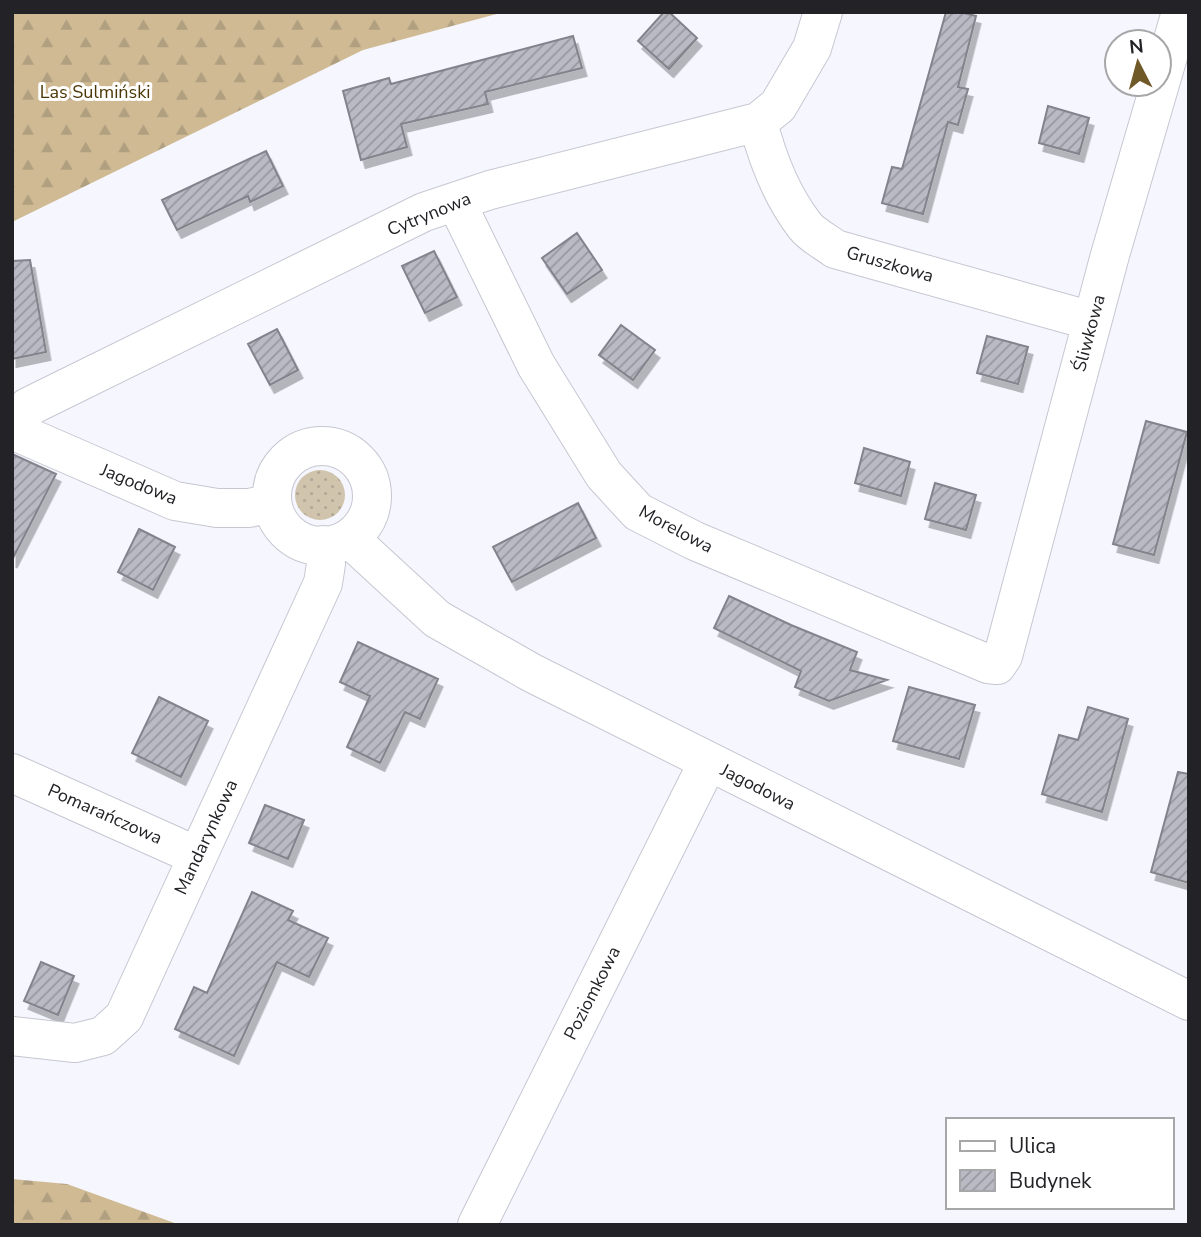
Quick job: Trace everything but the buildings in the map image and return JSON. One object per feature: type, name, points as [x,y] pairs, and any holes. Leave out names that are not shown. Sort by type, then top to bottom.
[{"type":"street","points":[[758,122],[778,106],[812,48],[823,12]]},
{"type":"street","name":"Śliwkowa","points":[[1003,656],[1092,321],[1181,12]]},
{"type":"street","name":"Cytrynowa","points":[[14,431],[28,407],[424,212],[490,190],[758,122]]},
{"type":"street","name":"Gruszkowa","points":[[758,122],[778,181],[806,228],[835,249],[1092,321]]},
{"type":"street","name":"Morelowa","points":[[461,201],[463,216],[536,365],[604,475],[638,512],[695,541],[988,664],[997,665],[1003,656]]},
{"type":"street","name":"Jagodowa","points":[[14,431],[175,502],[218,508],[248,508],[272,503]]},
{"type":"street","points":[[318,445],[335,447],[350,453],[362,465],[370,480],[373,496],[370,513],[362,527],[336,542],[317,546],[301,541],[287,532],[272,503],[272,487],[278,472],[288,458],[302,449],[318,445]]},
{"type":"street","name":"Jagodowa","points":[[336,542],[437,618],[532,673],[1189,1001]]},
{"type":"street","name":"Mandarynkowa","points":[[12,1036],[75,1043],[103,1036],[124,1017],[323,583],[326,564],[336,542]]},
{"type":"street","name":"Poziomkowa","points":[[477,1225],[708,762]]},
{"type":"street","name":"Pomarańczowa","points":[[12,773],[197,856]]},
{"type":"shaded area","points":[[320,470],[337,478],[345,495],[337,512],[320,520],[303,512],[295,495],[303,478]]},
{"type":"green space","name":"Las Sulmiński","points":[[12,12],[504,12],[363,50],[12,222]]},
{"type":"green space","points":[[12,1179],[67,1184],[180,1225],[12,1225]]}]
